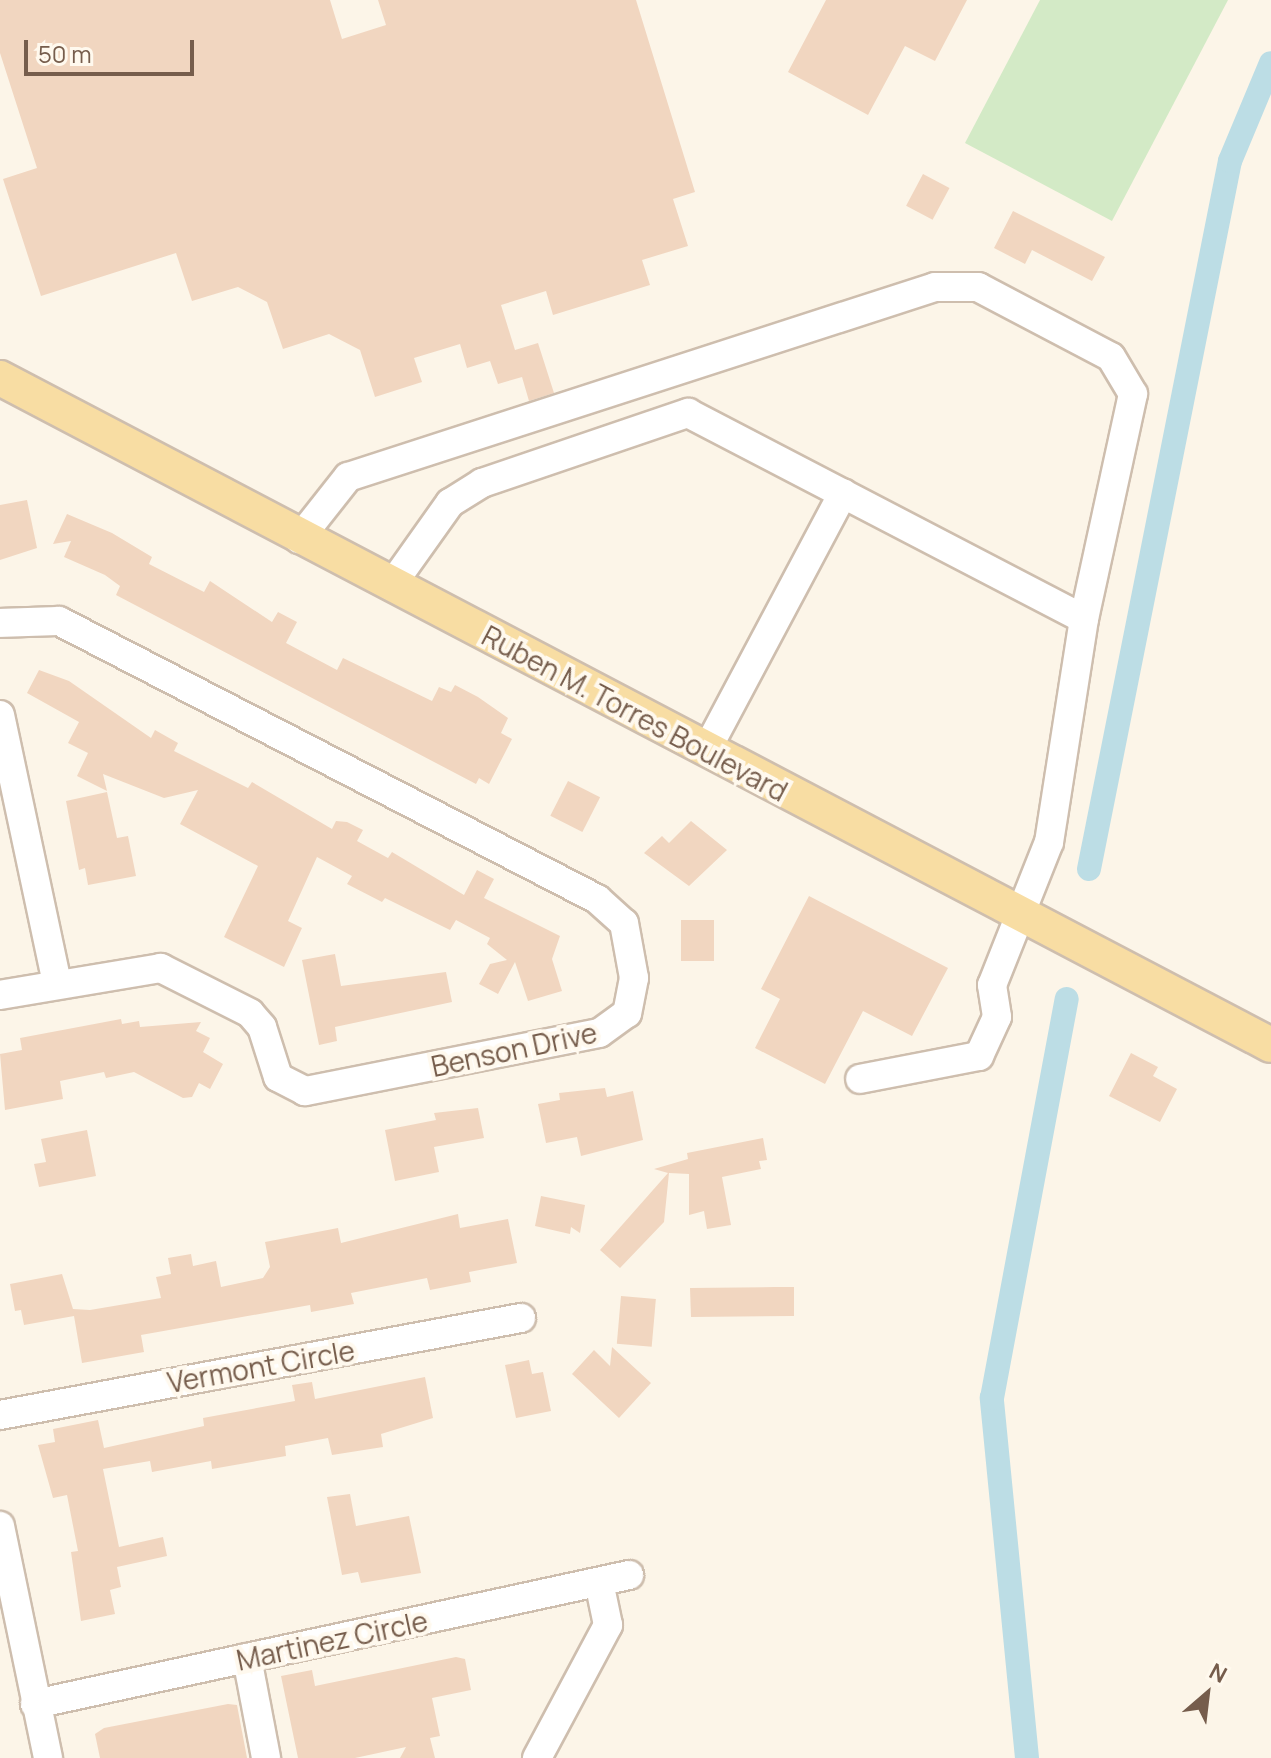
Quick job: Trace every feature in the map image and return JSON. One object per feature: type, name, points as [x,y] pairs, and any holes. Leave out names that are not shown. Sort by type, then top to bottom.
[{"type":"main road","name":"Ruben M. Torres Boulevard","points":[[0,378],[299,539],[1271,1045]]},
{"type":"street","points":[[299,539],[348,477],[935,287],[978,287],[1111,357],[1133,394],[1084,619],[1049,842],[1025,916],[992,985],[997,1017],[979,1056],[860,1079]]},
{"type":"street","points":[[391,586],[446,509],[482,483],[688,413],[1084,619]]},
{"type":"street","points":[[706,751],[843,493]]},
{"type":"street","name":"Benson Drive","points":[[0,623],[41,617],[78,630],[597,899],[624,923],[634,978],[627,1013],[599,1033],[305,1091],[278,1077],[262,1027],[250,1013],[194,980],[140,966],[0,995]]},
{"type":"street","points":[[0,715],[57,983]]},
{"type":"street","name":"Vermont Circle","points":[[0,1415],[521,1318]]},
{"type":"street","points":[[0,1526],[48,1758]]},
{"type":"street","name":"Martinez Circle","points":[[35,1704],[629,1575]]},
{"type":"street","points":[[537,1758],[608,1625],[599,1582]]},
{"type":"street","points":[[247,1658],[266,1758]]},
{"type":"green space","points":[[1040,0],[1228,0],[1112,221],[965,143]]},
{"type":"building","points":[[0,0],[330,0],[342,39],[386,25],[378,0],[636,0],[695,192],[673,199],[688,246],[642,260],[650,285],[553,315],[546,291],[501,305],[515,350],[538,343],[554,393],[529,401],[522,377],[498,384],[490,361],[467,368],[460,344],[414,358],[422,382],[375,397],[360,350],[329,334],[283,349],[267,302],[238,287],[192,301],[176,253],[41,296],[3,179],[37,168],[0,53]]},
{"type":"building","points":[[826,0],[967,0],[935,61],[905,46],[868,115],[788,72]]},
{"type":"building","points":[[923,174],[949,188],[933,220],[906,206]]},
{"type":"building","points":[[1013,211],[1105,257],[1092,281],[1032,250],[1025,264],[994,248]]},
{"type":"building","points":[[27,500],[37,548],[0,560],[0,505]]},
{"type":"building","points":[[67,514],[112,533],[152,557],[149,564],[204,592],[210,581],[272,622],[278,612],[297,622],[286,643],[337,670],[343,658],[432,701],[439,687],[451,692],[455,685],[478,697],[508,718],[501,733],[512,739],[489,784],[479,778],[476,784],[116,595],[120,586],[105,575],[64,557],[71,541],[53,544]]},
{"type":"building","points":[[39,670],[69,681],[151,738],[155,730],[178,743],[174,751],[248,788],[252,782],[332,829],[336,821],[347,822],[363,830],[357,841],[388,858],[392,852],[464,895],[477,870],[494,879],[484,898],[560,936],[552,959],[562,991],[528,1001],[515,962],[498,994],[479,984],[490,964],[507,960],[487,944],[490,938],[456,920],[450,930],[385,898],[382,902],[347,884],[352,876],[317,857],[288,921],[302,928],[284,967],[224,937],[258,866],[180,824],[198,790],[164,798],[103,774],[107,791],[77,776],[88,753],[68,743],[79,722],[27,693]]},
{"type":"building","points":[[568,781],[600,797],[582,832],[550,816]]},
{"type":"building","points":[[107,792],[117,838],[128,836],[136,876],[88,885],[85,868],[79,870],[66,801]]},
{"type":"building","points":[[691,821],[727,850],[689,886],[644,853],[662,836],[669,843]]},
{"type":"building","points":[[809,896],[948,968],[912,1036],[863,1011],[825,1084],[755,1048],[780,999],[761,989]]},
{"type":"building","points":[[681,920],[714,920],[714,961],[681,961]]},
{"type":"building","points":[[335,954],[341,986],[446,972],[452,1002],[335,1027],[337,1041],[319,1045],[302,960]]},
{"type":"building","points":[[121,1019],[122,1024],[139,1021],[140,1027],[201,1022],[196,1031],[210,1038],[203,1052],[223,1064],[210,1089],[199,1083],[192,1097],[183,1098],[134,1072],[106,1078],[104,1072],[60,1081],[63,1099],[5,1110],[0,1054],[22,1050],[20,1038]]},
{"type":"building","points":[[1131,1053],[1158,1067],[1153,1076],[1177,1089],[1160,1122],[1109,1096]]},
{"type":"building","points":[[605,1088],[607,1097],[633,1091],[643,1140],[581,1156],[577,1137],[546,1143],[538,1104],[560,1100],[559,1093]]},
{"type":"building","points":[[478,1108],[484,1138],[434,1147],[439,1172],[395,1181],[385,1130],[436,1120],[434,1113]]},
{"type":"building","points":[[87,1130],[96,1176],[39,1187],[34,1164],[46,1162],[41,1139]]},
{"type":"building","points":[[763,1138],[767,1160],[759,1161],[761,1169],[722,1177],[731,1225],[707,1229],[704,1211],[689,1215],[689,1174],[669,1173],[664,1222],[620,1268],[600,1250],[668,1173],[654,1169],[688,1159],[687,1153]]},
{"type":"building","points":[[541,1196],[585,1205],[580,1233],[571,1227],[570,1234],[535,1226]]},
{"type":"building","points":[[458,1214],[460,1228],[508,1219],[517,1263],[469,1272],[471,1282],[430,1290],[427,1278],[351,1293],[354,1304],[311,1312],[310,1305],[141,1335],[144,1352],[82,1363],[74,1316],[24,1325],[21,1310],[15,1311],[10,1284],[62,1274],[73,1309],[90,1310],[161,1298],[156,1277],[171,1274],[168,1258],[191,1254],[193,1266],[216,1261],[221,1287],[263,1278],[270,1267],[265,1242],[338,1228],[341,1243]]},
{"type":"building","points":[[794,1287],[794,1316],[691,1317],[690,1288]]},
{"type":"building","points":[[621,1296],[656,1299],[652,1347],[617,1344]]},
{"type":"building","points":[[612,1347],[651,1383],[619,1418],[572,1374],[594,1350],[610,1366]]},
{"type":"building","points":[[529,1360],[532,1374],[543,1372],[551,1411],[516,1418],[505,1365]]},
{"type":"building","points":[[425,1377],[433,1418],[381,1434],[383,1447],[332,1455],[328,1438],[285,1446],[286,1456],[212,1469],[211,1461],[152,1472],[150,1461],[103,1469],[119,1547],[163,1537],[167,1556],[117,1567],[121,1587],[110,1590],[115,1614],[81,1621],[71,1552],[78,1551],[67,1495],[53,1498],[38,1445],[55,1442],[53,1429],[98,1420],[104,1448],[204,1426],[203,1418],[295,1401],[292,1385],[312,1382],[315,1399]]},
{"type":"building","points":[[350,1494],[356,1526],[409,1516],[421,1573],[361,1583],[358,1572],[342,1575],[327,1497]]},
{"type":"building","points":[[456,1657],[465,1659],[471,1690],[432,1698],[440,1736],[430,1738],[435,1758],[400,1758],[406,1747],[355,1758],[298,1758],[281,1676],[312,1670],[315,1686]]},
{"type":"building","points":[[228,1704],[237,1705],[247,1758],[100,1758],[95,1734],[104,1728]]},
{"type":"waterway","points":[[1089,869],[1230,161],[1271,63]]},
{"type":"waterway","points":[[1027,1758],[992,1398],[1067,999]]}]
